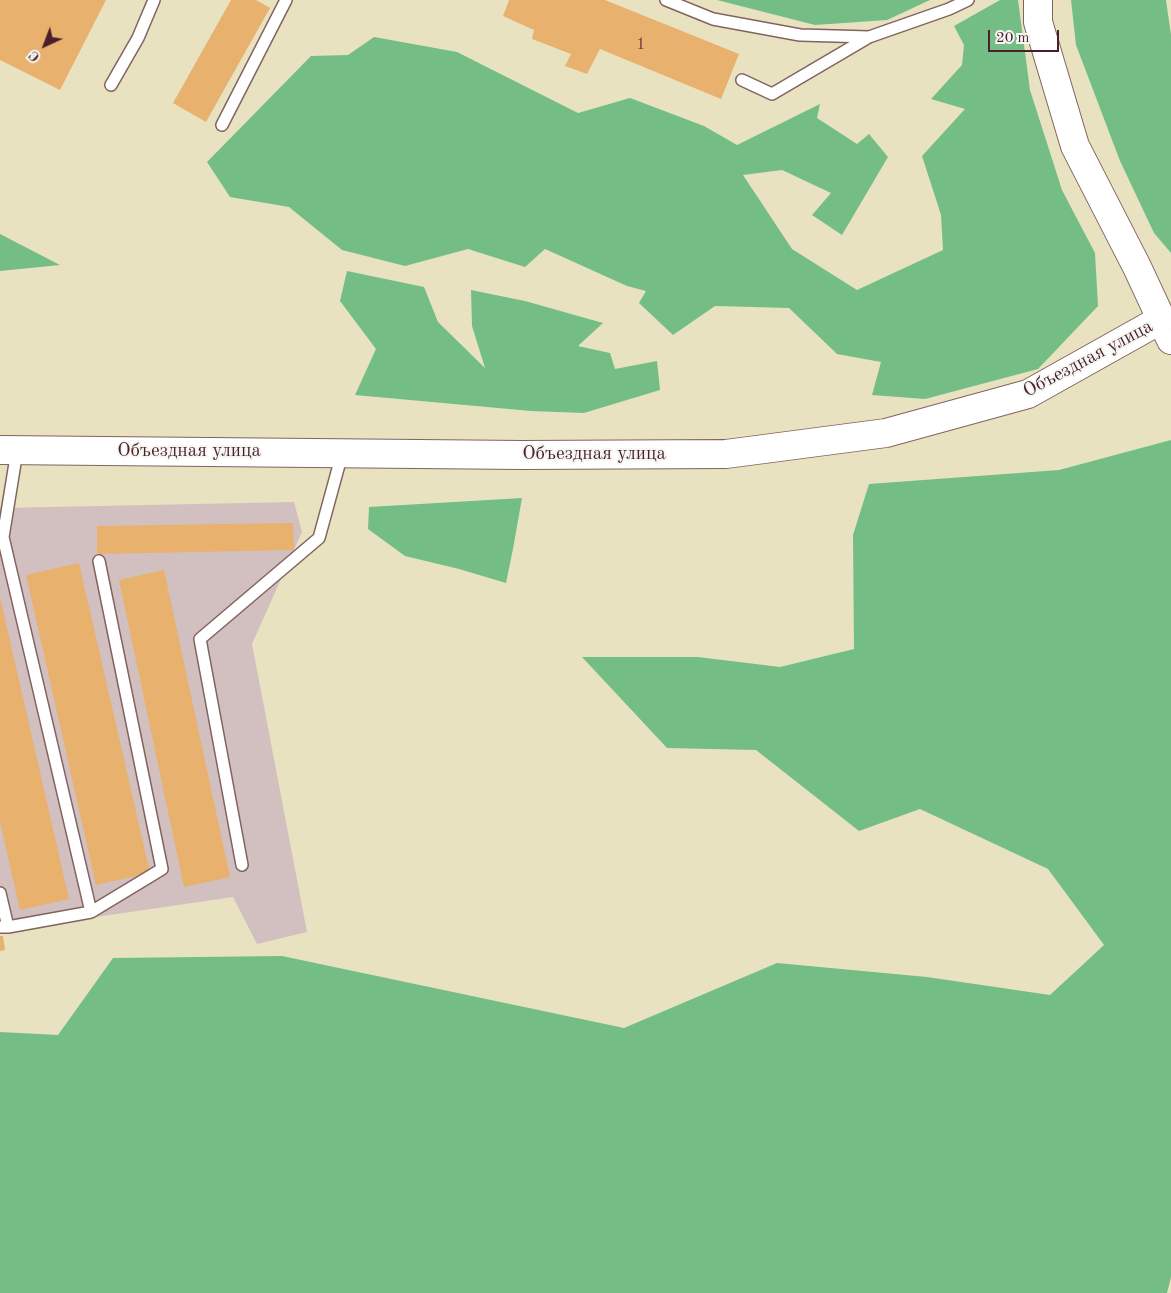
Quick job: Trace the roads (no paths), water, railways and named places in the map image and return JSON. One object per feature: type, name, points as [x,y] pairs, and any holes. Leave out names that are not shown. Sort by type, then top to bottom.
[{"type":"main road","points":[[1038,0],[1038,22],[1075,146],[1137,267],[1166,330]]},
{"type":"main road","name":"Объездная улица","points":[[8,450],[522,455],[726,454],[886,433],[1028,394],[1166,330]]},
{"type":"lane","points":[[111,85],[138,38],[154,0]]},
{"type":"lane","points":[[222,125],[286,0]]},
{"type":"lane","points":[[666,0],[713,19],[800,35],[869,37]]},
{"type":"lane","points":[[742,80],[772,94],[869,37],[949,9],[968,0]]},
{"type":"lane","points":[[8,450],[1,538],[91,912]]},
{"type":"lane","points":[[242,865],[200,639],[319,538],[342,452]]},
{"type":"lane","points":[[0,893],[4,927],[91,912],[162,869],[98,561]]}]
